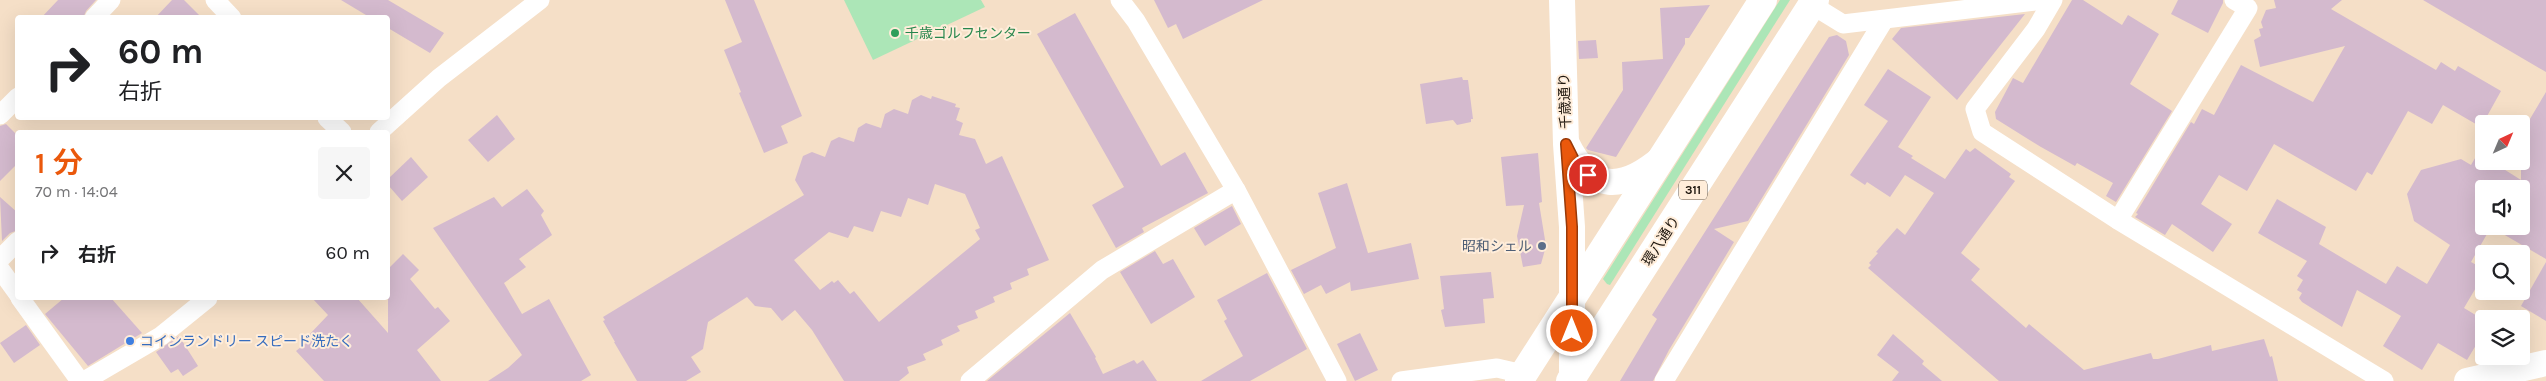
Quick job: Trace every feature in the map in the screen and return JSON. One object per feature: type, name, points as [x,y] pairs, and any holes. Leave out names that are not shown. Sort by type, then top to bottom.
[{"type":"main road","points":[[1521,377],[1600,251],[1763,0]]},
{"type":"main road","name":"環八通り","points":[[1571,380],[1813,2]]},
{"type":"street","points":[[97,15],[111,0]]},
{"type":"street","points":[[215,0],[229,15]]},
{"type":"street","points":[[381,130],[439,78],[540,0]]},
{"type":"street","points":[[1120,0],[1136,21],[1236,190],[1337,381]]},
{"type":"street","name":"千歳通り","points":[[1562,0],[1566,144],[1572,227],[1571,380]]},
{"type":"street","points":[[1813,2],[1843,24],[1977,6],[2045,0]]},
{"type":"street","points":[[2053,0],[2036,28],[1975,109],[1982,132],[2118,220],[2384,381]]},
{"type":"street","points":[[2118,220],[2248,8],[2234,0]]},
{"type":"street","points":[[1664,381],[1884,20]]},
{"type":"street","points":[[0,115],[15,100]]},
{"type":"street","points":[[329,120],[340,130]]},
{"type":"street","points":[[1566,144],[1575,162],[1588,175],[1599,181],[1612,183],[1633,178],[1648,170],[1662,158]]},
{"type":"street","points":[[970,381],[1102,270],[1236,190]]},
{"type":"street","points":[[0,259],[15,244]]},
{"type":"street","points":[[0,269],[15,290]]},
{"type":"street","points":[[21,300],[80,381]]},
{"type":"street","points":[[84,381],[161,336],[206,300]]},
{"type":"street","points":[[2467,381],[2546,363]]},
{"type":"street","points":[[1401,381],[1496,368],[1521,377]]},
{"type":"green space","name":"千歳ゴルフセンター","points":[[844,0],[981,0],[985,7],[873,60]]},
{"type":"green space","points":[[1780,0],[1790,0],[1610,285],[1607,284],[1603,279]]},
{"type":"building","points":[[58,0],[96,0],[84,15],[44,15]]},
{"type":"building","points":[[172,0],[184,0],[199,15],[158,15]]},
{"type":"building","points":[[341,0],[388,0],[444,33],[430,53],[390,29],[390,15],[366,15]]},
{"type":"building","points":[[725,0],[754,0],[802,116],[781,126],[788,143],[764,153],[739,93],[741,92],[724,50],[742,42]]},
{"type":"building","points":[[1154,0],[1263,0],[1183,39],[1176,24],[1168,28]]},
{"type":"building","points":[[2072,0],[2083,0],[2122,25],[2128,15],[2159,34],[2130,84],[2172,111],[2116,202],[2106,196],[2113,183],[2077,163],[2075,166],[1996,119],[1995,112],[2013,78],[2023,83]]},
{"type":"building","points":[[2178,0],[2223,0],[2223,3],[2208,33],[2171,14]]},
{"type":"building","points":[[2274,0],[2342,0],[2331,9],[2436,70],[2441,62],[2455,71],[2458,66],[2501,91],[2488,115],[2475,115],[2475,124],[2443,105],[2432,124],[2408,111],[2372,175],[2367,172],[2356,191],[2274,144],[2247,191],[2219,175],[2201,204],[2232,224],[2213,252],[2172,224],[2165,235],[2135,217],[2138,214],[2136,213],[2191,122],[2194,124],[2202,109],[2214,115],[2241,65],[2313,102],[2345,46],[2260,67],[2254,40],[2261,36],[2259,29],[2263,28],[2261,22],[2266,10],[2276,8]]},
{"type":"building","points":[[2423,0],[2546,0],[2546,72]]},
{"type":"building","points":[[1710,5],[1689,38],[1685,38],[1685,44],[1616,157],[1588,150],[1586,148],[1623,90],[1622,62],[1663,59],[1660,8]]},
{"type":"building","points":[[1075,13],[1161,166],[1185,152],[1208,193],[1142,228],[1144,232],[1116,248],[1092,205],[1124,187],[1037,34]]},
{"type":"building","points":[[2025,14],[1957,100],[1892,39],[1901,28]]},
{"type":"building","points":[[1837,35],[1846,41],[1849,55],[1748,221],[1714,229],[1734,242],[1669,350],[1653,381],[1620,381],[1657,319],[1652,315],[1829,37]]},
{"type":"building","points":[[1596,40],[1598,58],[1579,59],[1578,41]]},
{"type":"building","points":[[1888,69],[1931,97],[1898,147],[1913,156],[1911,158],[1945,179],[1966,149],[1970,152],[1975,148],[2011,174],[2009,177],[2015,181],[1961,253],[1980,269],[1971,280],[2026,328],[2029,324],[2084,370],[2151,353],[2153,359],[2158,359],[2211,345],[2212,351],[2264,339],[2270,357],[2272,356],[2278,381],[1999,381],[1868,268],[1871,265],[1869,263],[1878,253],[1876,252],[1897,228],[1905,235],[1934,193],[1905,175],[1890,197],[1867,182],[1865,185],[1850,175],[1888,121],[1864,105]]},
{"type":"building","points":[[1462,77],[1463,80],[1468,80],[1473,119],[1471,119],[1471,122],[1457,125],[1453,120],[1426,124],[1420,84]]},
{"type":"building","points":[[2546,92],[2546,259],[2530,250],[2530,245],[2522,245],[2505,235],[2530,235],[2530,180],[2521,180],[2521,170],[2530,170],[2530,119]]},
{"type":"building","points":[[921,95],[931,99],[932,96],[956,104],[955,107],[960,108],[956,120],[963,123],[959,135],[975,139],[986,164],[1002,156],[1049,260],[1027,269],[1029,275],[1010,283],[1012,289],[993,297],[995,302],[975,311],[978,318],[957,326],[960,331],[941,340],[943,345],[923,354],[926,360],[907,367],[909,373],[899,381],[844,381],[812,330],[795,310],[782,321],[771,308],[755,306],[747,297],[708,322],[703,349],[691,357],[701,372],[686,381],[637,381],[614,342],[603,321],[605,320],[603,317],[804,195],[795,180],[803,156],[812,152],[825,157],[831,141],[839,137],[854,142],[858,128],[866,123],[881,128],[885,114],[894,109],[908,114],[912,100]],"holes":[[[935,184],[965,194],[980,228],[975,230],[980,239],[879,322],[854,291],[850,294],[838,280],[834,283],[832,281],[820,290],[794,260],[829,232],[848,238],[854,226],[873,232],[881,211],[901,217],[908,198],[928,205]]]},
{"type":"building","points":[[497,115],[515,139],[488,162],[468,140]]},
{"type":"building","points":[[6,124],[15,133],[15,166],[0,181],[0,126]]},
{"type":"building","points":[[1538,153],[1542,202],[1539,203],[1546,246],[1541,264],[1523,267],[1517,236],[1524,205],[1506,206],[1501,157]]},
{"type":"building","points":[[411,157],[428,177],[402,201],[390,187],[390,177]]},
{"type":"building","points":[[2475,158],[2475,170],[2505,170],[2521,180],[2475,180],[2475,235],[2486,235],[2481,245],[2475,245],[2475,255],[2471,262],[2475,264],[2475,289],[2464,308],[2475,315],[2475,347],[2467,360],[2438,343],[2422,370],[2383,346],[2401,316],[2357,290],[2342,327],[2302,302],[2299,298],[2302,293],[2297,290],[2303,280],[2297,276],[2307,261],[2258,233],[2277,199],[2326,227],[2319,244],[2386,284],[2397,266],[2427,284],[2450,245],[2414,221],[2407,194],[2421,170],[2461,159],[2471,165]]},
{"type":"building","points":[[1347,183],[1368,253],[1411,243],[1419,279],[1351,291],[1350,282],[1326,294],[1321,285],[1304,294],[1291,270],[1336,248],[1318,193]]},
{"type":"building","points":[[527,189],[544,211],[541,215],[552,235],[519,259],[526,267],[504,283],[522,314],[549,299],[591,375],[581,381],[488,381],[508,368],[522,355],[433,228],[494,197],[502,207]]},
{"type":"building","points":[[0,197],[15,210],[15,231],[10,233],[2,241]]},
{"type":"building","points":[[1232,206],[1241,224],[1205,246],[1194,228]]},
{"type":"building","points":[[1155,251],[1163,264],[1173,259],[1195,297],[1151,324],[1120,272]]},
{"type":"building","points":[[403,254],[419,270],[410,279],[435,309],[438,307],[450,321],[417,350],[441,381],[324,381],[296,351],[312,338],[309,335],[328,315],[314,300],[359,300],[388,333],[390,267]]},
{"type":"building","points":[[2546,262],[2546,321],[2521,306],[2524,300],[2530,300],[2530,290]]},
{"type":"building","points":[[1491,272],[1494,298],[1483,299],[1485,323],[1445,327],[1441,310],[1444,309],[1440,276]]},
{"type":"building","points":[[1267,273],[1307,349],[1250,381],[1201,381],[1243,356],[1224,321],[1227,319],[1217,300]]},
{"type":"building","points":[[62,300],[113,300],[142,333],[88,366],[45,314]]},
{"type":"building","points":[[1070,313],[1096,357],[1103,374],[1134,360],[1137,364],[1143,360],[1157,381],[987,381]]},
{"type":"building","points":[[26,325],[40,345],[14,363],[0,343]]},
{"type":"building","points":[[1360,333],[1378,370],[1355,381],[1337,344]]},
{"type":"building","points":[[1893,334],[1924,361],[1922,364],[1942,381],[1892,381],[1899,372],[1877,355]]},
{"type":"building","points":[[179,336],[198,366],[183,376],[178,369],[171,373],[156,352]]},
{"type":"place","name":"千歳ゴルフセンター","points":[[895,33]]},
{"type":"place","name":"昭和シェル","points":[[1542,246]]},
{"type":"place","name":"コインランドリー スピード洗たく","points":[[130,341]]},
{"type":"route","points":[[1572,331],[1572,227],[1566,144],[1575,162],[1588,175]]}]
